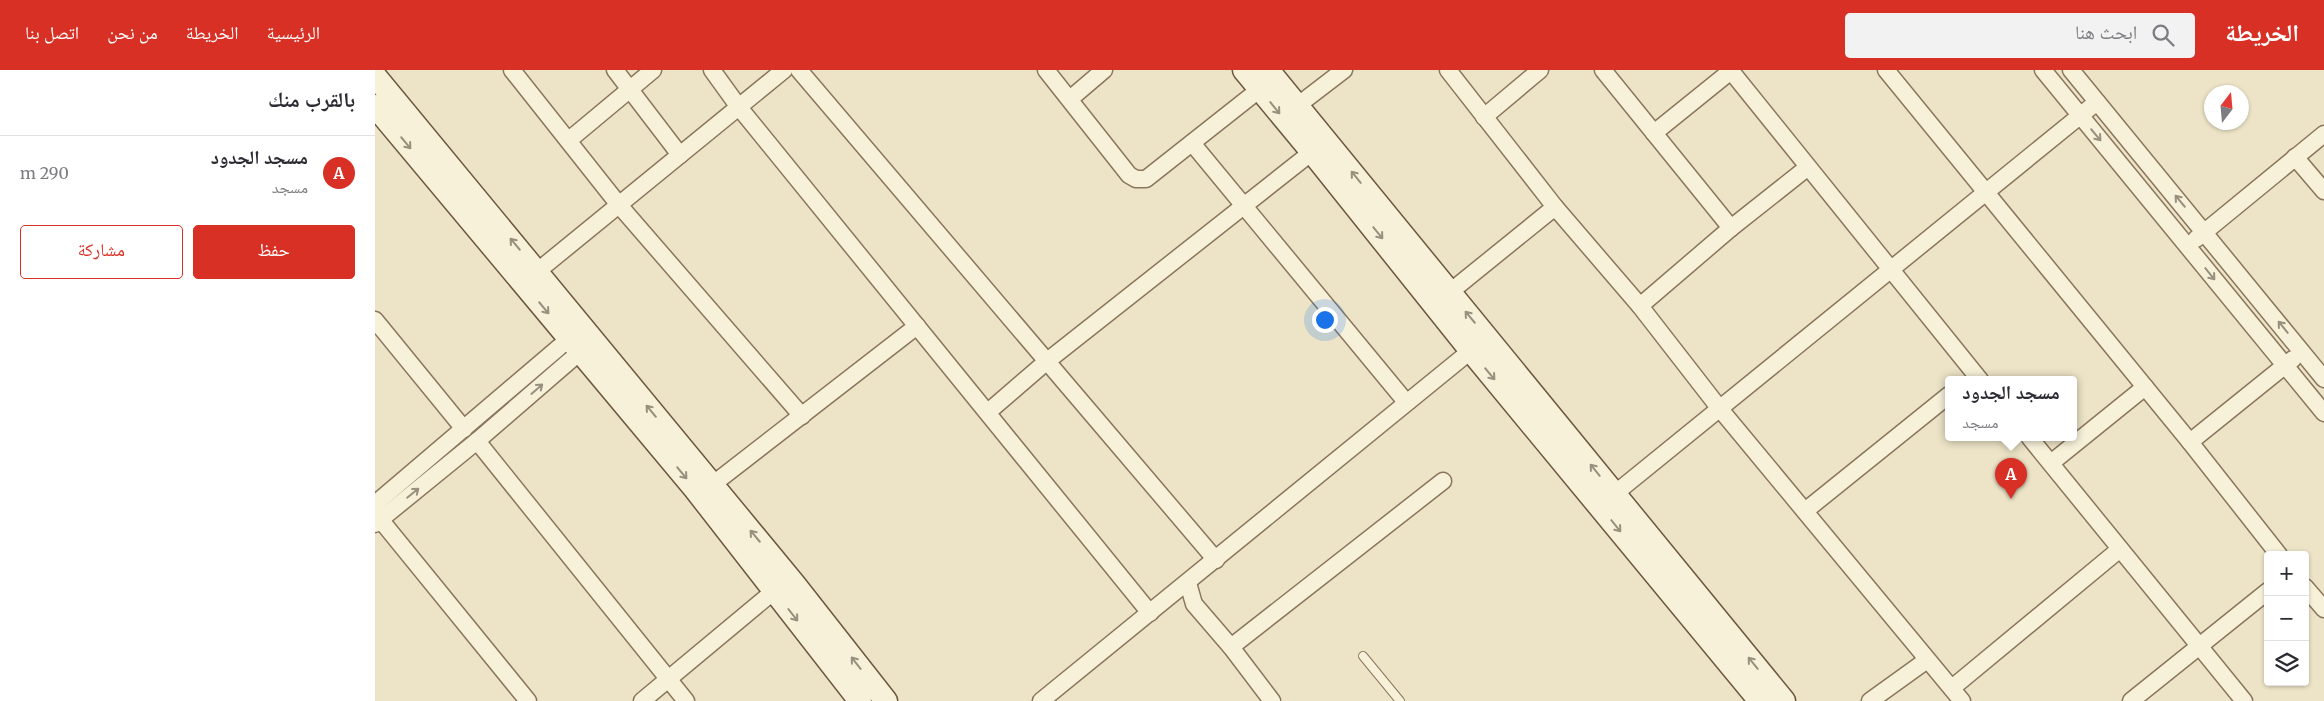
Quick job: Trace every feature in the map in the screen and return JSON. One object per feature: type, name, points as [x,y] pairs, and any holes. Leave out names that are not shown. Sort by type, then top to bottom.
[{"type":"street","points":[[615,70],[680,155]]},
{"type":"street","points":[[569,140],[653,70]]},
{"type":"street","points":[[712,70],[738,106],[1150,613]]},
{"type":"street","points":[[530,278],[784,70]]},
{"type":"street","points":[[799,70],[1216,560]]},
{"type":"street","points":[[1046,70],[1129,175],[1136,179],[1146,179],[1192,143],[1264,79]]},
{"type":"street","points":[[1070,99],[1104,70]]},
{"type":"street","points":[[1244,70],[1264,79],[1297,106],[1449,292],[1479,344]]},
{"type":"street","points":[[1297,106],[1344,70]]},
{"type":"street","points":[[1447,70],[1555,207],[1640,306],[1720,409],[1957,694],[2120,549]]},
{"type":"street","points":[[1484,117],[1540,70]]},
{"type":"street","points":[[1603,70],[1731,228]]},
{"type":"street","points":[[1654,133],[1731,70],[1891,270],[1972,376]]},
{"type":"street","points":[[1886,70],[2190,442],[2276,551]]},
{"type":"street","points":[[2043,70],[2324,413]]},
{"type":"street","points":[[2071,70],[2324,379]]},
{"type":"street","points":[[513,71],[619,205],[802,416]]},
{"type":"street","points":[[375,76],[860,701]]},
{"type":"street","points":[[1264,79],[1312,152],[1479,344],[1607,500],[1784,701]]},
{"type":"street","points":[[1607,500],[1891,270],[1984,191],[2097,102]]},
{"type":"street","points":[[375,106],[530,278]]},
{"type":"street","points":[[2187,246],[2324,134]]},
{"type":"street","points":[[1192,143],[1242,206],[1406,402]]},
{"type":"street","points":[[988,412],[1046,362],[1312,152]]},
{"type":"street","points":[[2295,157],[2324,191]]},
{"type":"street","points":[[1640,306],[1731,228],[1808,167]]},
{"type":"street","points":[[1449,292],[1555,207]]},
{"type":"street","points":[[375,320],[464,429]]},
{"type":"street","points":[[712,485],[917,326]]},
{"type":"street","points":[[375,504],[464,429],[581,340]]},
{"type":"street","points":[[529,701],[377,519],[477,441],[581,340]]},
{"type":"street","points":[[581,340],[712,485],[795,585],[886,701]]},
{"type":"street","points":[[1041,701],[1479,344]]},
{"type":"street","points":[[2190,442],[2302,352]]},
{"type":"street","points":[[2051,463],[2145,387]]},
{"type":"street","points":[[1805,511],[1945,398]]},
{"type":"street","points":[[477,441],[686,701]]},
{"type":"street","points":[[2033,441],[2244,701]]},
{"type":"street","points":[[1231,647],[1443,481]]},
{"type":"street","points":[[1607,500],[1760,701]]},
{"type":"street","points":[[1188,583],[1194,604],[1231,647],[1272,701]]},
{"type":"street","points":[[642,701],[775,591]]},
{"type":"street","points":[[2309,592],[2324,609]]},
{"type":"street","points":[[2131,701],[2264,594]]},
{"type":"street","points":[[1870,701],[1927,660]]},
{"type":"lane","points":[[1363,656],[1400,701]]},
{"type":"place","name":"مسجد الجدود","points":[[2011,499]]}]
